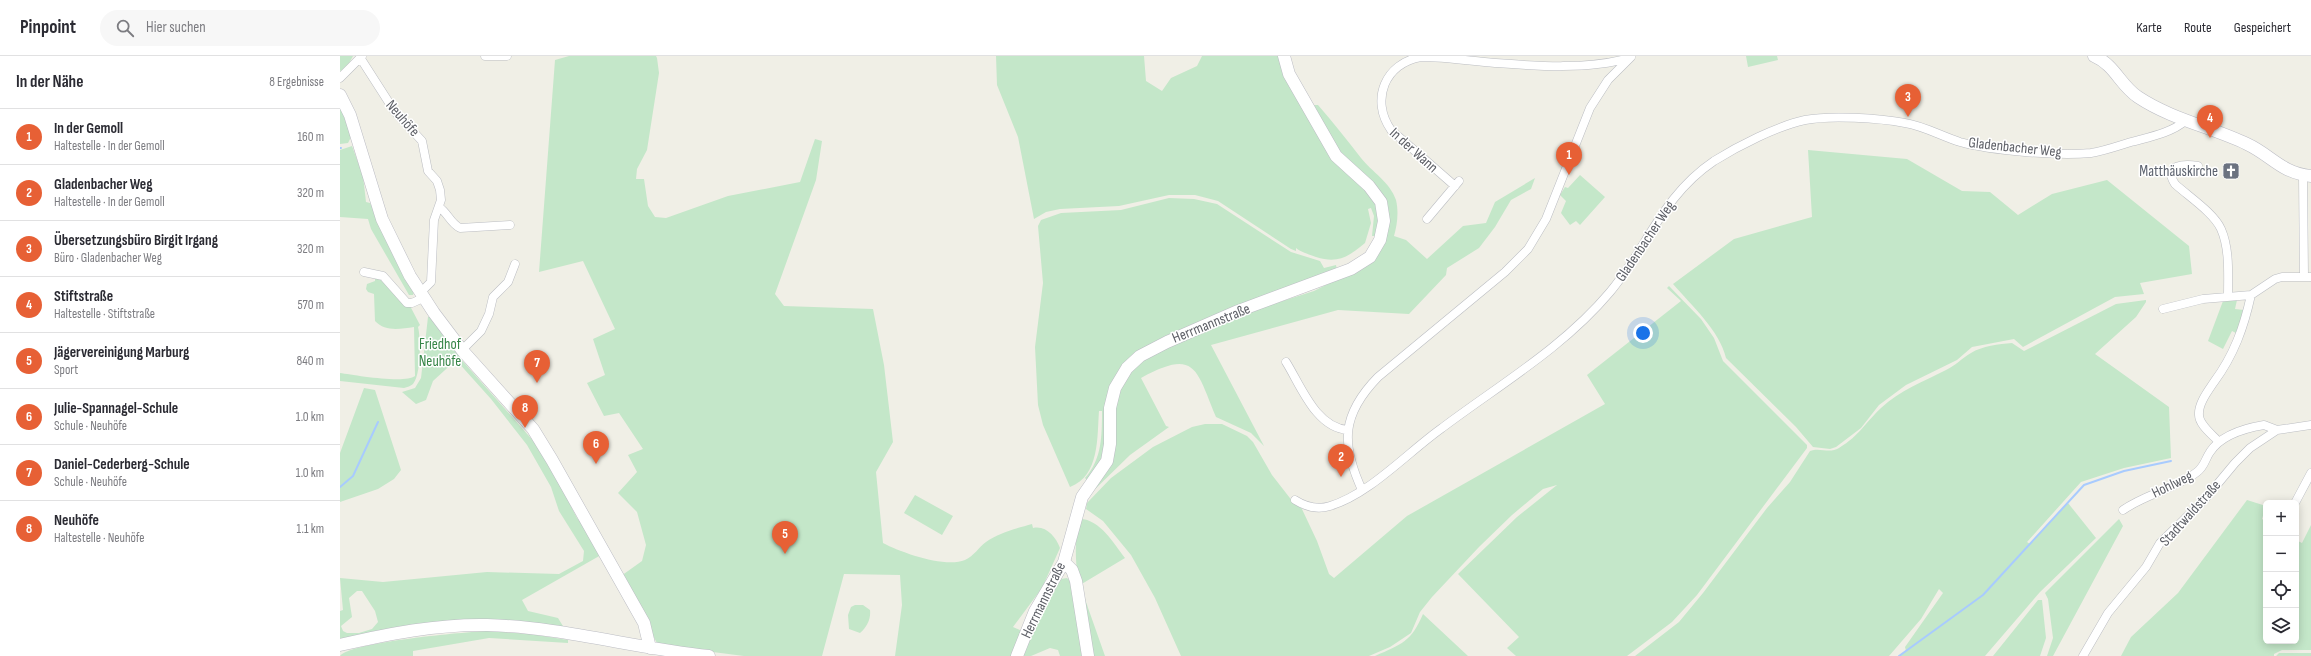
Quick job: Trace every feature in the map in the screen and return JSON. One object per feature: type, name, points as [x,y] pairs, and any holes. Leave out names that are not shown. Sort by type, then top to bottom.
[{"type":"street","points":[[485,56],[507,56]]},
{"type":"street","name":"Herrmannstraße","points":[[1017,656],[1035,611],[1064,562],[1082,497],[1107,461],[1110,444],[1110,408],[1115,388],[1124,372],[1133,362],[1156,347],[1231,314],[1351,269],[1370,257],[1380,240],[1384,221],[1379,199],[1369,186],[1336,156],[1289,74],[1284,56]]},
{"type":"street","points":[[2094,56],[2110,66],[2126,88],[2138,97],[2185,121],[2248,144],[2282,168],[2307,176],[2307,277],[2275,279],[2251,295],[2203,300],[2163,309]]},
{"type":"street","name":"Neuhöfe","points":[[340,78],[361,57],[395,112],[422,141],[428,171],[437,181],[441,200],[434,220],[431,282],[421,295]]},
{"type":"street","points":[[1362,490],[1348,453],[1348,430],[1354,410],[1373,382],[1506,272],[1528,249],[1546,219],[1590,108],[1608,80],[1633,57]]},
{"type":"street","name":"In der Wann","points":[[1427,219],[1457,183],[1391,130],[1384,118],[1380,100],[1382,90],[1388,76],[1398,66],[1410,60],[1421,58],[1496,63],[1579,65],[1614,62],[1633,57]]},
{"type":"street","points":[[340,95],[355,131],[382,219],[400,258],[421,295],[462,350],[537,435],[640,616],[646,628],[650,648]]},
{"type":"street","name":"Gladenbacher Weg","points":[[1295,500],[1310,507],[1329,506],[1346,500],[1385,474],[1441,428],[1538,359],[1586,317],[1617,282],[1668,204],[1693,178],[1709,165],[1744,145],[1803,121],[1852,119],[1905,123],[1959,142],[1992,148],[2063,153],[2093,153],[2176,128],[2185,121]]},
{"type":"street","points":[[2198,166],[2187,164],[2175,167],[2171,172],[2171,179],[2174,184],[2212,218],[2221,229],[2226,247],[2228,297]]},
{"type":"street","points":[[439,207],[445,211],[453,224],[460,228],[510,225]]},
{"type":"street","points":[[462,350],[481,331],[489,314],[494,297],[508,282],[515,264]]},
{"type":"street","points":[[364,272],[383,276],[407,303],[412,303],[421,295]]},
{"type":"street","points":[[2251,295],[2246,316],[2233,352],[2210,388],[2200,409],[2200,420],[2219,442],[2255,427],[2264,425],[2276,430]]},
{"type":"street","points":[[1286,362],[1323,420],[1336,428],[1348,430]]},
{"type":"street","name":"Stadtwaldstraße","points":[[2083,656],[2108,613],[2146,567],[2160,543],[2205,499],[2250,448],[2276,430],[2311,425]]},
{"type":"street","name":"Hohlweg","points":[[2123,510],[2146,496],[2197,472],[2206,463],[2210,452],[2219,442]]},
{"type":"street","points":[[2296,500],[2311,472]]},
{"type":"street","points":[[1064,562],[1072,570],[1076,580],[1088,656]]},
{"type":"street","points":[[637,646],[640,616]]},
{"type":"street","points":[[340,645],[409,631],[486,625],[534,629],[708,656]]},
{"type":"green space","points":[[340,56],[353,56],[347,67],[340,71]]},
{"type":"green space","points":[[569,56],[656,56],[659,73],[647,150],[637,169],[636,179],[644,179],[648,206],[655,217],[666,218],[728,196],[800,182],[815,139],[822,141],[816,180],[775,294],[784,306],[873,309],[884,365],[893,442],[876,472],[883,543],[912,555],[935,561],[957,562],[965,560],[974,554],[986,542],[1008,531],[1032,524],[1033,528],[1042,528],[1046,530],[1053,536],[1060,548],[1042,588],[1013,627],[1022,631],[1042,610],[1061,579],[1067,578],[1071,582],[1082,656],[1060,656],[1058,650],[1050,648],[1031,656],[895,656],[902,605],[900,575],[844,574],[822,656],[744,656],[658,645],[621,576],[642,561],[646,545],[637,512],[618,493],[637,472],[628,455],[643,449],[619,413],[604,416],[587,383],[605,375],[593,339],[615,329],[583,261],[539,272],[555,60]]},
{"type":"green space","points":[[996,56],[1144,56],[1146,81],[1162,91],[1171,78],[1197,66],[1202,56],[1279,56],[1285,76],[1312,123],[1313,129],[1320,133],[1369,189],[1380,210],[1378,236],[1372,236],[1374,216],[1371,208],[1368,209],[1371,223],[1365,243],[1342,258],[1331,260],[1324,259],[1296,248],[1296,251],[1291,249],[1218,201],[1195,195],[1169,195],[1119,206],[1060,209],[1046,212],[1034,219],[1018,137],[997,85]]},
{"type":"green space","points":[[1746,56],[1777,56],[1778,60],[1748,67]]},
{"type":"green space","points":[[340,104],[351,137],[348,143],[340,144]]},
{"type":"green space","points":[[1314,105],[1318,105],[1335,124],[1365,163],[1390,188],[1397,205],[1397,223],[1394,236],[1406,240],[1427,259],[1463,226],[1486,223],[1495,202],[1535,178],[1531,189],[1511,200],[1495,227],[1479,248],[1447,268],[1446,275],[1409,314],[1338,310],[1211,345],[1264,446],[1251,433],[1216,417],[1204,386],[1192,368],[1184,364],[1173,365],[1159,369],[1141,378],[1166,426],[1169,427],[1130,455],[1087,497],[1096,482],[1119,392],[1137,363],[1152,352],[1245,313],[1314,291],[1367,264],[1388,222],[1334,146]]},
{"type":"green space","points":[[352,146],[363,176],[366,202],[370,203],[414,292],[413,295],[409,295],[371,229],[368,219],[340,217],[340,150]]},
{"type":"green space","points":[[1808,150],[1907,159],[1962,191],[1990,192],[2018,215],[2052,194],[2107,180],[2189,246],[2192,274],[2140,283],[2144,294],[2115,297],[2023,347],[2014,339],[1972,347],[1957,360],[1906,385],[1879,405],[1861,428],[1836,447],[1830,449],[1813,447],[1796,427],[1726,358],[1718,338],[1711,328],[1673,284],[1734,239],[1812,217]]},
{"type":"green space","points":[[1580,175],[1605,197],[1580,225],[1576,221],[1570,225],[1561,213],[1566,201],[1560,195],[1565,187],[1568,188]]},
{"type":"green space","points":[[1169,198],[1194,199],[1217,204],[1291,252],[1320,261],[1324,268],[1336,265],[1337,271],[1126,363],[1104,458],[1089,482],[1085,478],[1095,463],[1100,447],[1102,411],[1099,411],[1097,443],[1092,465],[1080,482],[1070,487],[1043,425],[1038,405],[1035,347],[1043,283],[1038,226],[1041,220],[1061,213],[1121,210]]},
{"type":"green space","points":[[375,276],[379,276],[409,304],[420,325],[418,327],[420,347],[418,373],[413,384],[404,388],[340,381],[340,373],[391,379],[409,378],[415,376],[414,327],[393,329],[383,327],[375,321],[374,294],[368,292],[366,289],[367,284],[375,281]]},
{"type":"green space","points":[[1669,286],[1701,319],[1714,338],[1723,361],[1807,445],[1807,448],[1697,595],[1672,622],[1627,656],[1516,656],[1507,648],[1519,637],[1458,574],[1517,517],[1557,485],[1543,489],[1512,515],[1479,547],[1420,612],[1411,633],[1390,647],[1369,656],[1181,656],[1155,598],[1131,555],[1103,521],[1086,509],[1087,503],[1111,478],[1153,447],[1192,427],[1205,424],[1222,424],[1247,436],[1253,442],[1272,475],[1293,502],[1301,507],[1317,541],[1329,574],[1334,578],[1407,516],[1605,404],[1587,375],[1681,301],[1667,288]]},
{"type":"green space","points":[[2146,300],[2136,317],[2095,354],[2169,407],[2171,458],[2124,468],[2081,482],[2027,542],[2030,544],[2068,503],[2096,538],[2040,592],[1985,656],[1899,656],[1906,651],[1905,647],[1943,593],[1939,589],[1921,619],[1889,656],[1635,656],[1679,622],[1703,593],[1767,508],[1790,482],[1810,451],[1835,450],[1839,448],[1857,434],[1875,413],[1896,396],[1949,368],[1975,351],[1991,346],[2012,343],[2024,351],[2116,304]]},
{"type":"green space","points":[[2237,300],[2235,309],[2244,310],[2238,334],[2232,331],[2223,349],[2208,341],[2223,301]]},
{"type":"green space","name":"Friedhof Neuhöfe","points":[[428,317],[431,317],[461,353],[459,357],[544,453],[577,518],[586,529],[601,555],[522,600],[528,611],[558,618],[566,631],[423,623],[340,641],[340,611],[343,610],[340,578],[383,582],[487,572],[559,574],[583,561],[584,551],[559,511],[551,487],[527,445],[491,399],[456,360],[433,381],[426,400],[416,404],[402,392],[415,388],[421,378]],"holes":[[[357,591],[362,591],[375,611],[378,622],[372,629],[359,633],[347,633],[343,631],[341,626],[352,617],[349,598]]]},
{"type":"green space","points":[[364,388],[375,390],[401,470],[394,479],[378,489],[340,502],[340,453]]},
{"type":"green space","points":[[915,495],[953,516],[942,535],[904,513]]},
{"type":"green space","points":[[2247,500],[2263,505],[2263,644],[2299,644],[2299,542],[2302,543],[2311,525],[2311,650],[2282,650],[2274,654],[2274,656],[2121,656],[2131,637],[2178,593]]},
{"type":"green space","points":[[1080,519],[1094,523],[1106,533],[1125,558],[1080,585],[1105,656],[1091,656],[1077,568],[1076,550]]},
{"type":"green space","points":[[2119,519],[2123,526],[2053,656],[2047,656],[2053,638],[2048,599],[2045,593]]},
{"type":"green space","points":[[2038,600],[2042,600],[2046,638],[2040,656],[1993,656]]},
{"type":"green space","points":[[855,605],[863,605],[870,610],[868,623],[860,633],[849,629],[848,615],[851,607]]},
{"type":"green space","points":[[1423,614],[1468,656],[1375,656],[1405,641],[1414,631]]},
{"type":"green space","points":[[488,631],[531,634],[568,640],[568,643],[489,638],[413,651],[413,656],[340,656],[348,651],[364,646],[385,642],[457,633]]},
{"type":"green space","points":[[2279,653],[2311,653],[2311,656],[2276,656]]},
{"type":"waterway","points":[[340,487],[353,476],[378,422]]},
{"type":"waterway","points":[[1899,656],[1983,595],[2084,485],[2124,471],[2171,461]]},
{"type":"place","name":"Übersetzungsbüro Birgit Irgang","points":[[1908,117]]},
{"type":"place","name":"Stiftstraße","points":[[2210,138]]},
{"type":"place","name":"Matthäuskirche","points":[[2231,171]]},
{"type":"place","name":"In der Gemoll","points":[[1569,175]]},
{"type":"place","name":"Daniel-Cederberg-Schule","points":[[537,383]]},
{"type":"place","name":"Neuhöfe","points":[[525,428]]},
{"type":"place","name":"Julie-Spannagel-Schule","points":[[596,464]]},
{"type":"place","name":"Gladenbacher Weg","points":[[1341,477]]},
{"type":"place","name":"Jägervereinigung Marburg","points":[[785,554]]}]
